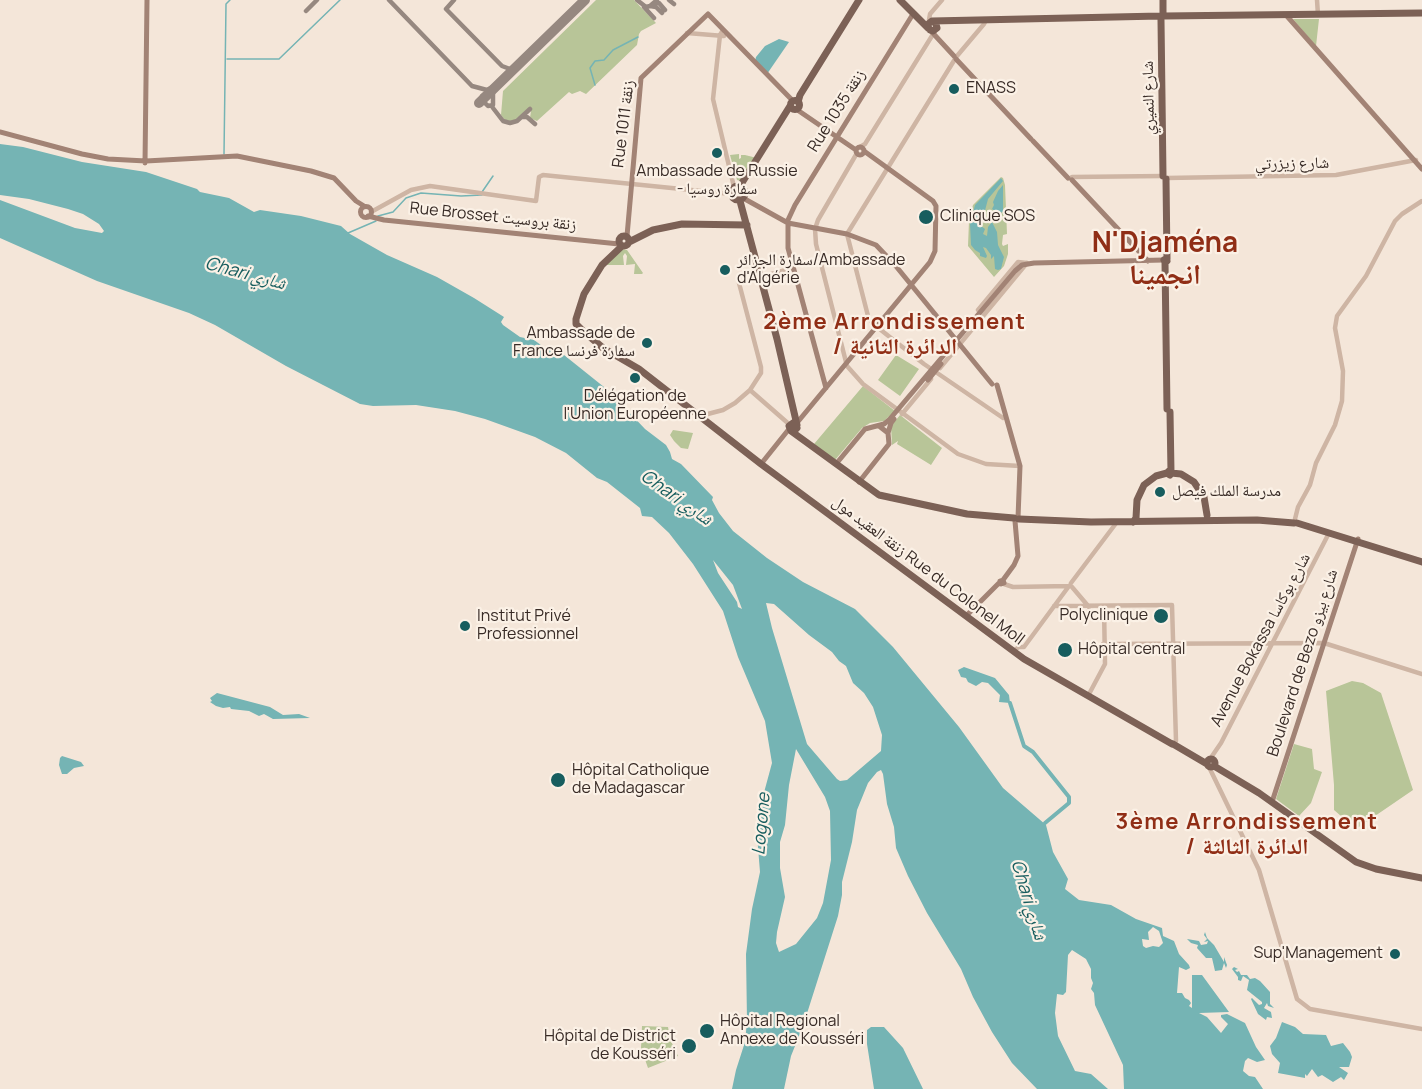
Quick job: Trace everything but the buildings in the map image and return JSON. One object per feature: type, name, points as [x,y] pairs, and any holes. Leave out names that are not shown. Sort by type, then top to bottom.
[{"type":"main road","points":[[146,159],[147,0]]},
{"type":"main road","points":[[858,0],[738,193],[792,408],[794,425],[802,438],[879,495],[967,514],[1017,519],[1117,522],[1204,518],[1296,520],[1422,561]]},
{"type":"main road","points":[[901,0],[913,14],[932,27]]},
{"type":"main road","points":[[901,0],[932,27],[956,57],[1146,261]]},
{"type":"main road","name":"شارع النميري","points":[[1162,0],[1169,472]]},
{"type":"main road","name":"Rue 1035 زنقة","points":[[788,224],[795,205],[913,14]]},
{"type":"main road","points":[[932,27],[948,22],[1422,14]]},
{"type":"main road","name":"Rue 1011 زنقة","points":[[623,241],[641,78],[706,15],[723,34]]},
{"type":"main road","points":[[1288,16],[1422,168]]},
{"type":"main road","points":[[723,34],[794,105],[935,204],[934,255],[761,464]]},
{"type":"main road","points":[[0,133],[108,159],[237,156],[331,176],[368,212]]},
{"type":"main road","points":[[738,193],[788,224],[847,234],[876,245],[889,257],[993,383],[1019,466],[1018,556],[1003,582],[968,617]]},
{"type":"main road","name":"Rue Brosset زنقة بروسيت","points":[[368,212],[608,242],[623,241]]},
{"type":"main road","points":[[623,241],[663,227],[682,224],[746,225]]},
{"type":"main road","points":[[788,224],[788,244],[793,268],[826,387]]},
{"type":"main road","name":"زنقة العقيد مول Rue du Colonel Moll","points":[[623,241],[602,265],[590,284],[581,300],[576,324],[603,348],[633,365],[761,464],[1024,659],[1173,740]]},
{"type":"main road","points":[[888,434],[891,423],[899,411],[1018,269],[1027,263],[1165,261]]},
{"type":"main road","points":[[993,383],[1019,466]]},
{"type":"main road","points":[[836,464],[863,430],[884,424],[899,411]]},
{"type":"main road","points":[[859,482],[888,447],[890,440],[888,434],[879,426]]},
{"type":"main road","points":[[1136,521],[1137,500],[1144,485],[1152,478],[1169,472],[1181,474],[1194,482],[1204,497],[1204,518]]},
{"type":"main road","name":"Boulevard de Bezo شارع بيزو","points":[[1272,799],[1358,540]]},
{"type":"main road","points":[[1322,653],[1331,646]]},
{"type":"main road","points":[[1173,740],[1198,759],[1211,764]]},
{"type":"main road","points":[[1173,740],[1272,799],[1351,856],[1376,868],[1422,876]]},
{"type":"street","points":[[942,0],[930,14],[932,27],[929,40],[825,208],[815,229],[816,244],[845,362],[854,375],[946,447],[965,458],[997,466],[1019,466]]},
{"type":"street","points":[[1318,0],[1319,16]]},
{"type":"street","points":[[986,21],[956,57],[847,234],[868,316],[875,326],[933,370],[1003,418]]},
{"type":"street","points":[[368,212],[411,190],[430,186],[536,201],[541,175],[738,193],[714,98],[723,34],[687,33]]},
{"type":"street","name":"شارع زيزرتي","points":[[1070,178],[1336,175],[1415,160]]},
{"type":"street","points":[[1296,520],[1316,463],[1335,425],[1342,401],[1343,371],[1335,328],[1337,316],[1366,276],[1395,222],[1402,214],[1422,201]]},
{"type":"street","points":[[957,341],[1027,263]]},
{"type":"street","points":[[700,416],[730,406],[750,390],[759,375],[761,367],[739,283],[793,268]]},
{"type":"street","points":[[750,390],[794,425]]},
{"type":"street","points":[[1013,651],[1024,647],[1117,522]]},
{"type":"street","name":"Avenue Bokassa شارع بوكاسا","points":[[1211,764],[1331,532]]},
{"type":"street","points":[[1003,582],[1013,587],[1071,586]]},
{"type":"street","points":[[1071,586],[1089,607]]},
{"type":"street","points":[[1054,606],[1172,605],[1173,740]]},
{"type":"street","points":[[1088,695],[1104,668],[1103,607]]},
{"type":"street","points":[[1324,644],[1422,675]]},
{"type":"street","points":[[1104,645],[1324,644],[1422,675]]},
{"type":"street","points":[[1024,647],[1026,651],[1024,659]]},
{"type":"street","points":[[1211,764],[1262,870],[1297,993],[1301,1000],[1314,1008],[1422,1029]]},
{"type":"green space","points":[[596,0],[634,0],[656,23],[641,31],[637,45],[586,94],[580,91],[572,94],[569,92],[537,121],[530,118],[529,108],[514,121],[509,122],[504,119],[501,115],[503,91]]},
{"type":"green space","points":[[1293,19],[1319,19],[1316,46]]},
{"type":"green space","points":[[739,154],[739,159],[741,155],[757,158],[741,181],[737,180],[730,155]]},
{"type":"green space","points":[[1001,177],[1005,185],[1007,234],[1003,235],[1002,244],[1003,246],[1008,244],[1008,254],[1004,266],[994,277],[968,246],[969,221],[973,205]]},
{"type":"green space","points":[[622,249],[627,250],[642,274],[634,274],[635,264],[626,265],[625,253],[624,265],[605,265]]},
{"type":"green space","points":[[896,355],[919,369],[900,396],[878,380]]},
{"type":"green space","points":[[863,386],[895,411],[884,421],[870,423],[862,428],[835,460],[814,444]]},
{"type":"green space","points":[[900,415],[942,448],[931,465],[897,444],[898,441],[892,445],[891,426]]},
{"type":"green space","points":[[673,430],[693,433],[688,449],[681,448],[674,441],[670,435]]},
{"type":"green space","points":[[1352,681],[1363,683],[1381,693],[1413,790],[1356,829],[1334,810],[1326,691]]},
{"type":"green space","points":[[1294,744],[1312,749],[1314,769],[1322,772],[1311,803],[1299,816],[1276,799]]},
{"type":"green space","points":[[642,1026],[668,1027],[670,1039],[678,1056],[648,1068],[641,1048]]},
{"type":"water","points":[[779,39],[789,42],[767,74],[755,61],[756,57],[765,46]]},
{"type":"water","points":[[0,144],[23,147],[82,162],[146,172],[200,192],[229,198],[254,212],[260,210],[301,216],[341,226],[350,234],[387,255],[437,277],[474,298],[504,317],[501,322],[503,325],[520,337],[534,340],[545,348],[554,347],[609,391],[645,429],[666,445],[672,459],[681,464],[713,497],[712,500],[719,513],[733,531],[767,558],[803,582],[855,609],[893,647],[959,727],[1003,788],[1046,825],[1053,852],[1068,879],[1065,889],[1079,900],[1111,905],[1136,919],[1162,928],[1163,936],[1174,941],[1179,954],[1190,968],[1186,970],[1179,967],[1177,993],[1182,993],[1189,1000],[1191,1003],[1189,1006],[1192,1008],[1192,975],[1202,975],[1229,1012],[1199,1013],[1207,1017],[1221,1033],[1228,1024],[1221,1015],[1227,1014],[1245,1023],[1265,1060],[1257,1062],[1248,1058],[1243,1071],[1255,1077],[1263,1089],[1124,1089],[1123,1065],[1095,1005],[1094,993],[1091,989],[1093,983],[1091,969],[1086,959],[1072,950],[1068,955],[1066,992],[1063,995],[1057,994],[1055,1013],[1058,1036],[1075,1071],[1091,1074],[1108,1089],[1037,1089],[1012,1063],[992,1032],[961,969],[927,913],[908,876],[896,848],[894,827],[881,770],[868,783],[857,810],[842,882],[838,916],[803,1026],[791,1056],[784,1089],[732,1089],[745,1042],[746,954],[760,872],[757,835],[759,811],[772,763],[765,721],[738,657],[723,611],[693,564],[669,533],[652,517],[642,516],[640,508],[607,482],[597,478],[566,453],[535,437],[455,411],[416,405],[360,404],[189,313],[97,281],[0,238],[0,200],[75,228],[102,233],[104,231],[99,224],[83,214],[29,199],[0,195]],"holes":[[[713,560],[733,585],[742,609],[738,607]],[[766,603],[774,604],[832,652],[846,666],[853,683],[864,693],[873,707],[882,735],[881,751],[847,780],[837,779],[807,744]],[[796,749],[825,797],[830,811],[831,860],[823,903],[817,918],[796,944],[779,952],[776,943],[777,932],[785,897],[780,868],[780,842],[785,825]],[[1153,927],[1159,931],[1163,943],[1159,947],[1146,948],[1143,946],[1142,939],[1149,940],[1148,932]]]},
{"type":"water","points":[[1001,178],[1003,181],[988,199],[981,226],[985,229],[983,234],[987,236],[988,227],[992,222],[997,232],[998,245],[1004,257],[1001,269],[998,270],[995,269],[994,256],[991,259],[986,248],[983,247],[986,258],[980,256],[980,253],[971,245],[970,224],[975,205]]},
{"type":"water","points":[[1003,185],[1003,212],[999,213],[992,209],[993,202]]},
{"type":"water","points":[[964,667],[995,678],[1009,695],[1010,703],[999,702],[1000,695],[988,683],[982,682],[976,686],[961,677],[958,670]]},
{"type":"water","points":[[217,693],[270,707],[283,715],[299,714],[310,718],[273,719],[264,714],[259,716],[249,711],[223,708],[210,702],[212,701],[210,698]]},
{"type":"water","points":[[62,756],[81,762],[84,766],[62,774],[59,765]]},
{"type":"water","points":[[1205,932],[1224,962],[1224,957],[1226,968],[1224,963],[1222,970],[1215,971],[1212,958],[1206,958],[1197,948],[1198,945],[1187,939],[1199,941],[1201,945],[1207,944],[1208,941],[1204,942],[1207,939]]},
{"type":"water","points":[[1234,967],[1241,975],[1247,975],[1250,979],[1255,978],[1260,981],[1270,992],[1270,1004],[1274,1008],[1268,1006],[1267,1003],[1264,1008],[1271,1012],[1272,1018],[1267,1017],[1266,1020],[1258,1014],[1251,999],[1259,1005],[1262,1002],[1247,990],[1249,980],[1243,976],[1241,981],[1238,980],[1232,969]]},
{"type":"water","points":[[1282,1022],[1295,1027],[1303,1034],[1326,1035],[1331,1046],[1343,1043],[1352,1057],[1349,1067],[1339,1067],[1348,1073],[1344,1080],[1341,1077],[1333,1082],[1322,1075],[1318,1077],[1312,1069],[1307,1076],[1305,1074],[1305,1078],[1278,1073],[1280,1063],[1272,1054],[1270,1046]]},
{"type":"water","points":[[871,1027],[884,1027],[903,1048],[923,1089],[874,1089],[867,1044],[867,1030]]},
{"type":"waterway","points":[[224,154],[226,4],[230,0]]},
{"type":"waterway","points":[[227,59],[279,59],[340,0]]},
{"type":"waterway","points":[[595,85],[590,68],[595,61],[604,60],[613,50],[638,37]]},
{"type":"waterway","points":[[482,192],[493,176]]},
{"type":"waterway","points":[[378,216],[393,212],[406,198],[421,193],[482,195]]},
{"type":"waterway","points":[[348,233],[376,221]]},
{"type":"waterway","points":[[1010,703],[1024,746],[1033,752],[1069,797],[1069,803],[1045,823]]},
{"type":"taxiway","points":[[306,11],[317,0]]},
{"type":"taxiway","points":[[389,0],[472,86],[487,90],[498,84],[493,91],[493,105],[488,106],[482,100],[482,96],[491,91]]},
{"type":"taxiway","points":[[454,0],[446,9],[502,66],[510,69],[519,65]]},
{"type":"taxiway","points":[[637,0],[646,7],[657,0]]},
{"type":"taxiway","points":[[669,0],[674,4]]},
{"type":"taxiway","points":[[654,3],[659,3],[665,10]]},
{"type":"taxiway","points":[[650,6],[656,7],[662,13]]},
{"type":"taxiway","points":[[644,7],[654,18]]},
{"type":"taxiway","points":[[493,108],[503,121],[510,123],[517,121],[530,109]]},
{"type":"taxiway","points":[[522,117],[527,117],[535,124]]},
{"type":"runway","points":[[479,103],[585,0]]},
{"type":"place","name":"ENASS","points":[[954,89]]},
{"type":"place","name":"Ambassade de Russie - سفارة روسيا","points":[[717,153]]},
{"type":"place","name":"Clinique SOS","points":[[926,217]]},
{"type":"place","name":"سفارة الجزائر/Ambassade d'Algérie","points":[[725,270]]},
{"type":"place","name":"Ambassade de France سفارة فرنسا","points":[[647,343]]},
{"type":"place","name":"Délégation de l'Union Européenne","points":[[635,378]]},
{"type":"place","name":"مدرسة الملك فيصل","points":[[1160,492]]},
{"type":"place","name":"Polyclinique","points":[[1161,616]]},
{"type":"place","name":"Institut Privé Professionnel","points":[[465,626]]},
{"type":"place","name":"Hôpital central","points":[[1065,650]]},
{"type":"place","name":"Hôpital Catholique de Madagascar","points":[[558,780]]},
{"type":"place","name":"Sup'Management","points":[[1395,954]]},
{"type":"place","name":"Hôpital Regional Annexe de Kousséri","points":[[707,1031]]},
{"type":"place","name":"Hôpital de District de Kousséri","points":[[689,1046]]},
{"type":"district","name":"N'Djaména انجمينا","points":[[1165,260]]},
{"type":"district","name":"2ème Arrondissement / الدائرة الثانية","points":[[895,336]]},
{"type":"district","name":"3ème Arrondissement / الدائرة الثالثة","points":[[1247,836]]},
{"type":"water label","name":"Chari شاري","points":[[245,274]]},
{"type":"water label","name":"Chari شاري","points":[[676,498]]},
{"type":"water label","name":"Logone","points":[[762,824]]},
{"type":"water label","name":"Chari شاري","points":[[1028,900]]}]
